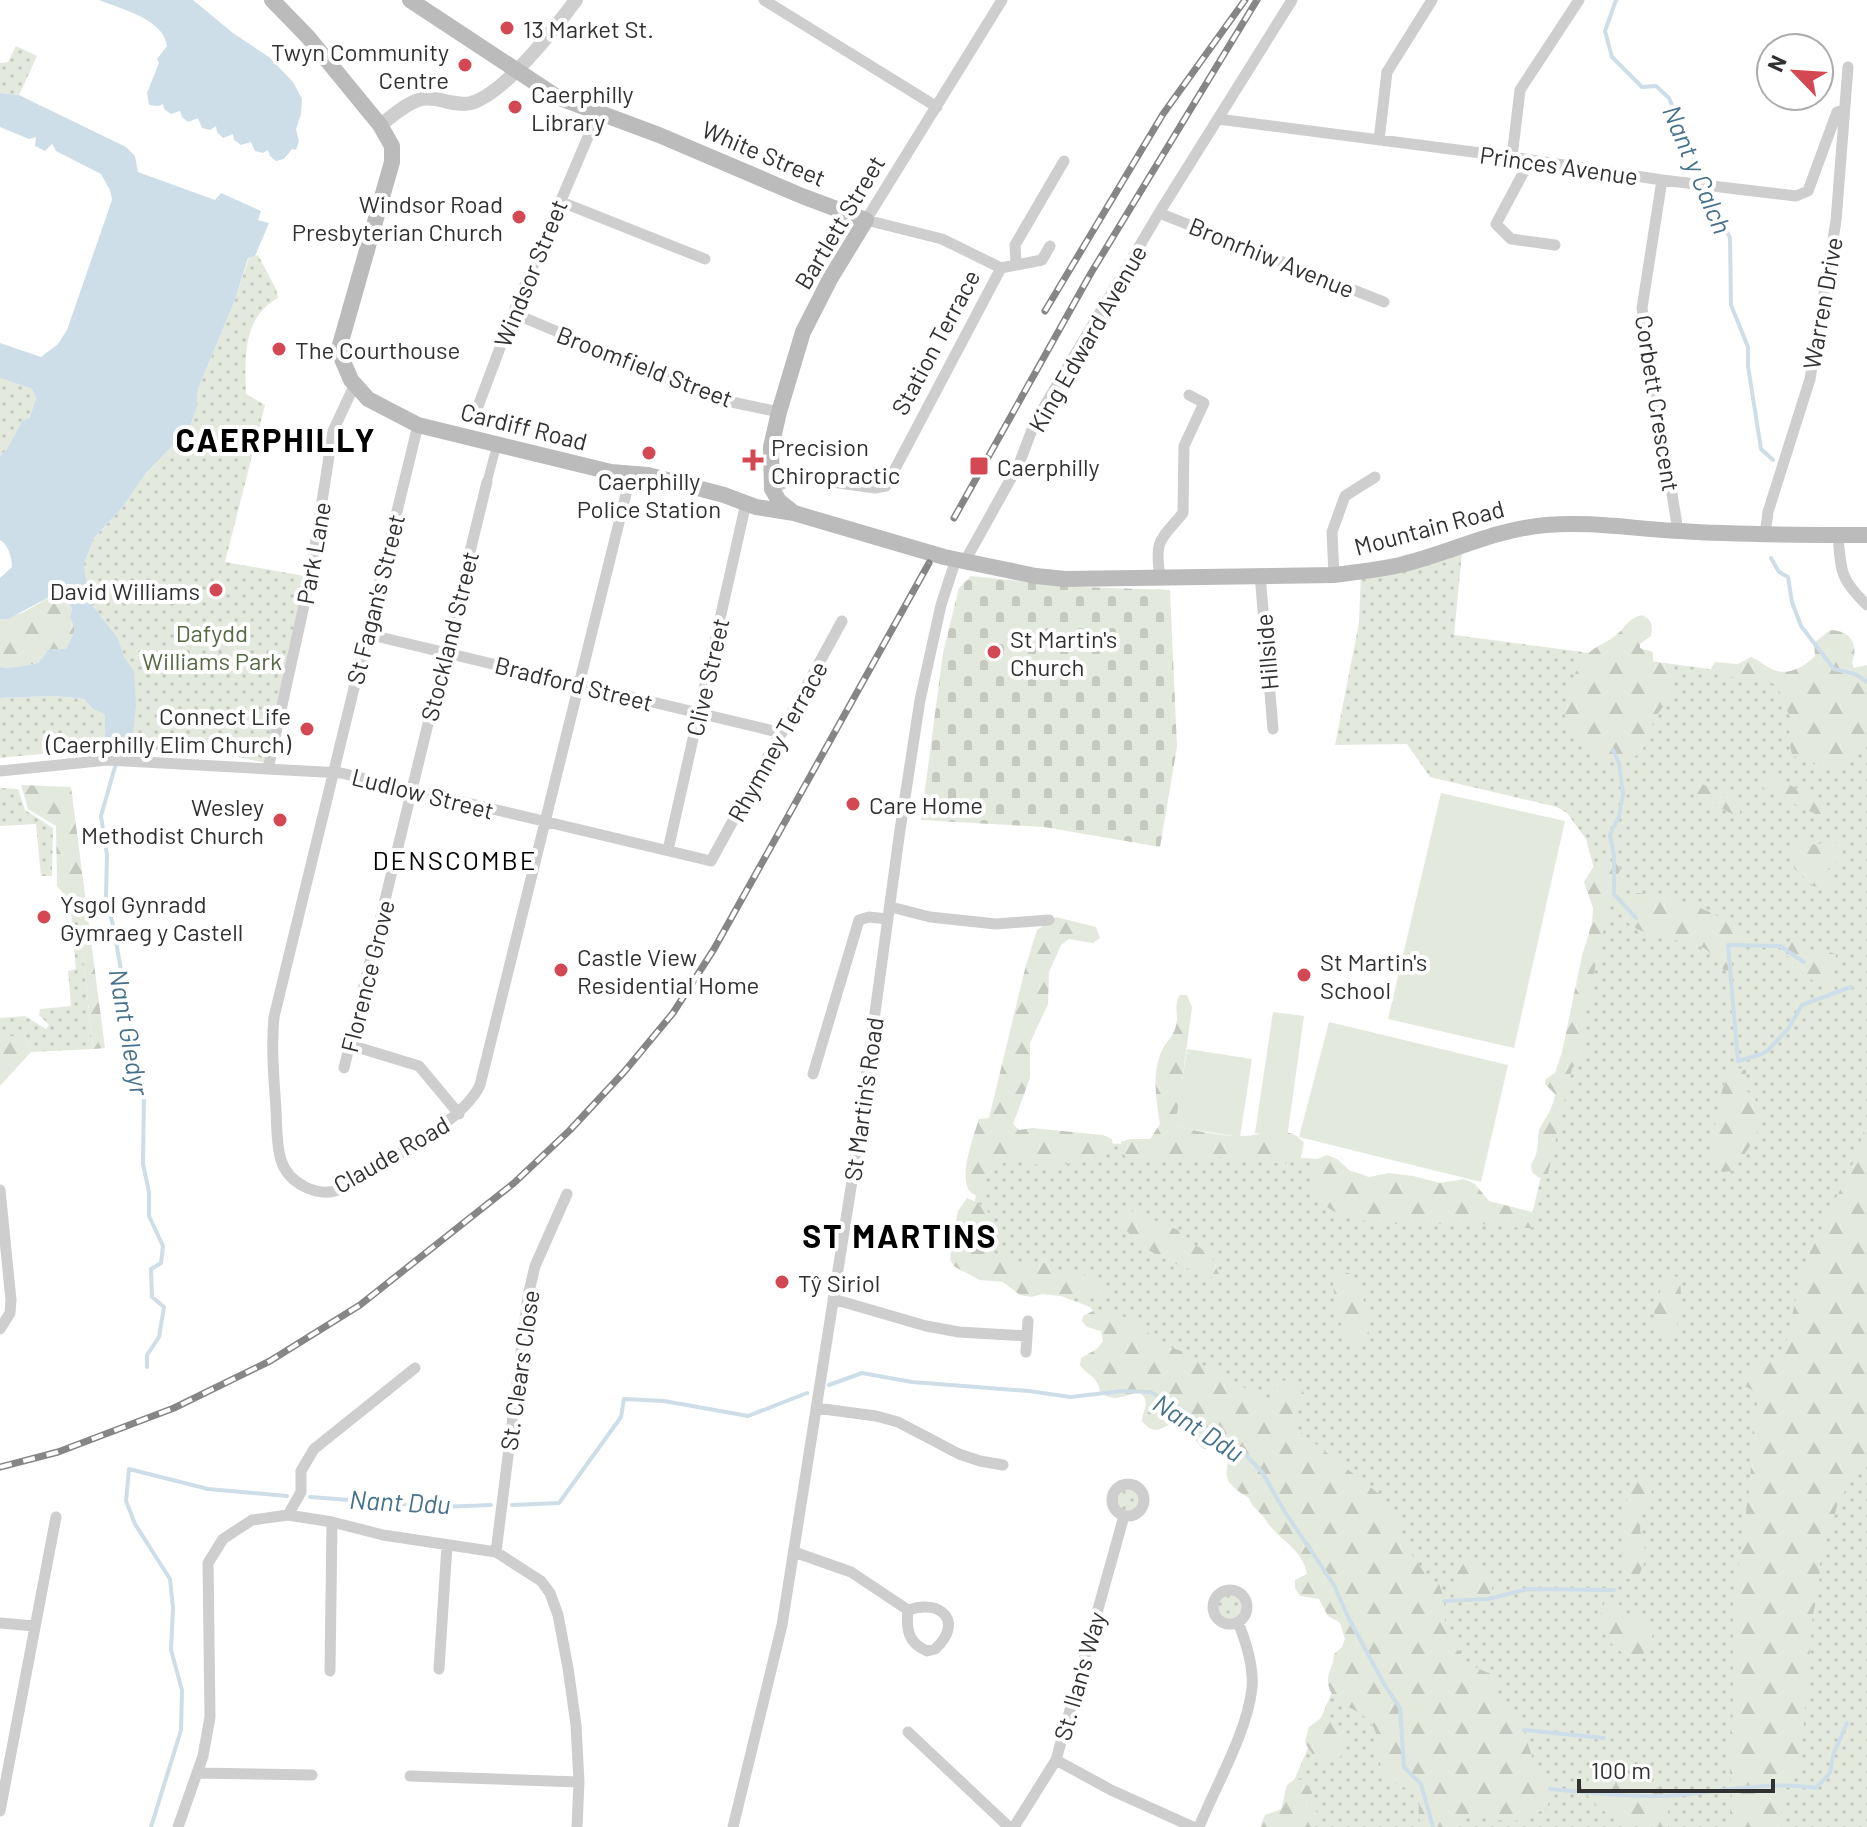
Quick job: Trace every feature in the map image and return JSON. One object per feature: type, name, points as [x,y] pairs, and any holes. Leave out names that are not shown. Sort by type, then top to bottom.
[{"type":"main road","points":[[272,0],[308,37],[380,125],[392,146],[392,162],[340,345],[342,359],[354,386]]},
{"type":"main road","name":"White Street","points":[[410,0],[557,97],[599,111],[866,220]]},
{"type":"main road","name":"Bartlett Street","points":[[772,489],[771,447],[803,332],[830,279],[866,220]]},
{"type":"main road","name":"Cardiff Road","points":[[354,386],[363,396],[390,413],[418,425],[611,472],[648,475],[778,513],[794,513],[961,560]]},
{"type":"main road","points":[[772,489],[779,501],[794,513]]},
{"type":"main road","name":"Station Terrace","points":[[746,503],[772,489]]},
{"type":"main road","name":"Mountain Road","points":[[961,560],[1065,579],[1334,575],[1400,565],[1518,528],[1590,523],[1678,531],[1867,535]]},
{"type":"street","points":[[380,125],[422,99],[454,104],[477,101],[516,70],[547,38],[576,0]]},
{"type":"street","points":[[764,0],[937,107]]},
{"type":"street","name":"Bartlett Street","points":[[866,220],[1002,0]]},
{"type":"street","name":"King Edward Avenue","points":[[961,560],[1019,464],[1035,422],[1159,213],[1292,0]]},
{"type":"street","points":[[1379,140],[1387,72],[1432,0]]},
{"type":"street","points":[[1512,157],[1520,90],[1579,0]]},
{"type":"street","name":"Warren Drive","points":[[1765,534],[1768,512],[1810,379],[1836,221],[1848,67]]},
{"type":"street","name":"Princes Avenue","points":[[1218,119],[1800,196],[1811,184],[1837,112],[1844,110]]},
{"type":"street","name":"Windsor Street","points":[[467,437],[513,313],[599,111]]},
{"type":"street","points":[[1530,160],[1496,224],[1511,239],[1555,245]]},
{"type":"street","points":[[1016,264],[1015,245],[1064,161]]},
{"type":"street","name":"Corbett Crescent","points":[[1662,180],[1642,308],[1678,531]]},
{"type":"street","points":[[559,201],[705,259]]},
{"type":"street","name":"Bronrhiw Avenue","points":[[1159,213],[1384,302]]},
{"type":"street","name":"White Street","points":[[866,220],[942,239],[1001,268]]},
{"type":"street","name":"Station Terrace","points":[[772,489],[796,477],[875,488],[886,486],[1001,268],[1042,260],[1050,246]]},
{"type":"street","name":"Broomfield Street","points":[[513,313],[688,387],[727,401],[779,412]]},
{"type":"street","name":"Park Lane","points":[[268,769],[310,578],[333,431],[354,386]]},
{"type":"street","points":[[1160,576],[1156,551],[1163,534],[1183,513],[1184,446],[1204,403],[1189,395]]},
{"type":"street","name":"St Fagan's Street","points":[[333,772],[418,425]]},
{"type":"street","points":[[487,482],[497,444]]},
{"type":"street","name":"Claude Road","points":[[333,772],[274,1017],[273,1053],[282,1163],[302,1186],[313,1191],[335,1192],[459,1114],[472,1100],[484,1074],[631,474]]},
{"type":"street","points":[[1334,575],[1332,532],[1345,496],[1375,477]]},
{"type":"street","name":"Stockland Street","points":[[412,790],[487,482]]},
{"type":"street","name":"Clive Street","points":[[668,850],[746,503]]},
{"type":"street","points":[[1838,535],[1840,565],[1847,586],[1867,605]]},
{"type":"street","name":"St Martin's Road","points":[[733,1827],[782,1625],[920,700],[937,619],[961,560]]},
{"type":"street","name":"Hillside","points":[[1260,574],[1273,729]]},
{"type":"street","name":"Rhymney Terrace","points":[[711,861],[842,621]]},
{"type":"street","name":"Bradford Street","points":[[367,634],[782,733]]},
{"type":"street","name":"Ludlow Street","points":[[0,771],[108,760],[333,772],[711,861]]},
{"type":"street","name":"Florence Grove","points":[[344,1068],[412,790]]},
{"type":"street","points":[[813,1074],[859,920],[890,913],[996,924],[1049,920]]},
{"type":"street","points":[[350,1045],[419,1066],[459,1114]]},
{"type":"street","points":[[0,1190],[11,1300],[10,1313],[0,1329]]},
{"type":"street","name":"St. Clears Close","points":[[496,1552],[528,1296],[535,1266],[567,1194]]},
{"type":"street","points":[[833,1299],[926,1326],[959,1332],[1027,1336]]},
{"type":"street","points":[[1026,1352],[1028,1321]]},
{"type":"street","points":[[288,1515],[301,1492],[301,1471],[314,1449],[415,1368]]},
{"type":"street","points":[[816,1408],[898,1422],[959,1454],[1003,1465]]},
{"type":"street","points":[[178,1827],[197,1773],[210,1717],[208,1563],[223,1539],[252,1520],[288,1515],[383,1535],[496,1552],[530,1572],[550,1593],[558,1615],[576,1725],[579,1782],[577,1827]]},
{"type":"street","name":"St. Ilan's Way","points":[[1012,1827],[1056,1760],[1124,1516]]},
{"type":"street","points":[[0,1811],[56,1517]]},
{"type":"street","points":[[330,1671],[332,1522]]},
{"type":"street","points":[[439,1669],[447,1545]]},
{"type":"street","points":[[794,1552],[851,1572],[908,1610]]},
{"type":"street","points":[[922,1605],[943,1612],[949,1621],[948,1633],[935,1649],[927,1651],[912,1641],[908,1634],[908,1610],[922,1605]]},
{"type":"street","points":[[1199,1827],[1237,1739],[1252,1687],[1246,1642],[1238,1622]]},
{"type":"street","points":[[0,1623],[34,1626]]},
{"type":"street","points":[[908,1732],[1012,1827]]},
{"type":"street","points":[[1056,1760],[1123,1796],[1193,1827]]},
{"type":"street","points":[[197,1773],[312,1775]]},
{"type":"street","points":[[410,1776],[579,1782]]},
{"type":"green space","points":[[16,46],[37,56],[19,95],[0,93],[0,63],[8,62]]},
{"type":"green space","name":"Dafydd Williams Park","points":[[258,255],[278,298],[258,316],[248,340],[246,394],[265,405],[225,562],[310,577],[272,764],[217,753],[138,749],[132,746],[134,671],[124,656],[118,638],[89,601],[84,564],[94,538],[123,507],[146,473],[189,429],[197,407],[198,389],[235,300],[249,257]]},
{"type":"green space","points":[[0,378],[32,389],[36,400],[28,419],[22,421],[0,456]]},
{"type":"green space","points":[[1463,543],[1454,635],[1799,681],[1867,704],[1867,1827],[1274,1827],[1366,1613],[1298,1503],[1122,1351],[1090,1307],[1025,1282],[974,1271],[975,1200],[989,1119],[1015,1136],[1330,1160],[1329,1198],[1531,1219],[1604,905],[1586,839],[1567,813],[1557,807],[1430,777],[1407,744],[1335,745],[1359,623],[1361,572]]},
{"type":"green space","points":[[971,576],[1081,587],[1170,590],[1177,747],[1160,847],[1044,827],[921,820],[943,653],[959,588]]},
{"type":"green space","points":[[59,592],[64,593],[72,609],[70,617],[75,630],[66,649],[49,650],[38,663],[0,667],[0,619],[22,613]]},
{"type":"green space","points":[[1642,615],[1650,621],[1652,629],[1651,636],[1640,644],[1640,648],[1653,652],[1653,662],[1670,664],[1675,683],[1642,751],[1628,760],[1617,762],[1596,757],[1571,735],[1565,717],[1566,697],[1573,678],[1589,653],[1615,636],[1632,619]]},
{"type":"green space","points":[[1830,630],[1843,633],[1852,640],[1854,668],[1867,665],[1867,740],[1851,763],[1841,767],[1821,766],[1800,760],[1792,754],[1790,717],[1776,684],[1720,675],[1711,669],[1715,662],[1738,664],[1751,657],[1774,670],[1787,672],[1815,656],[1814,643]]},
{"type":"green space","points":[[54,696],[84,699],[93,709],[105,713],[105,745],[102,748],[0,758],[0,698]]},
{"type":"green space","points":[[1764,776],[1825,801],[1830,811],[1822,817],[1765,790],[1761,784]]},
{"type":"green space","points":[[1690,782],[1700,783],[1740,802],[1740,813],[1734,815],[1688,791]]},
{"type":"green space","points":[[21,785],[71,787],[105,1048],[93,1049],[77,901],[70,902],[57,886],[56,826],[28,809]]},
{"type":"green space","points":[[0,788],[18,789],[25,810],[53,828],[52,876],[41,876],[36,824],[0,826]]},
{"type":"green space","points":[[1441,793],[1565,821],[1514,1048],[1388,1019]]},
{"type":"green space","points":[[1801,840],[1816,845],[1830,840],[1840,844],[1843,851],[1841,859],[1828,869],[1833,885],[1825,889],[1813,886],[1794,868],[1794,849]]},
{"type":"green space","points":[[1614,862],[1621,869],[1618,874],[1624,886],[1622,891],[1607,900],[1609,906],[1592,993],[1583,1020],[1587,1048],[1582,1059],[1572,1068],[1548,1174],[1539,1178],[1532,1172],[1531,1165],[1539,1130],[1552,1107],[1555,1094],[1545,1084],[1546,1079],[1555,1073],[1562,1052],[1592,923],[1593,908],[1584,882],[1594,866]]},
{"type":"green space","points":[[1637,893],[1683,902],[1718,916],[1742,935],[1746,947],[1734,954],[1730,971],[1724,970],[1702,947],[1634,927],[1627,921],[1623,909],[1631,896]]},
{"type":"green space","points":[[77,901],[93,1049],[31,1052],[25,1038],[11,1037],[0,1042],[0,1018],[25,1016],[46,1029],[49,1025],[39,1015],[40,1009],[71,1006],[68,971],[76,969],[70,902]]},
{"type":"green space","points":[[1056,917],[1096,927],[1100,938],[1093,943],[1069,939],[1061,945],[1049,972],[1048,1004],[1030,1043],[1030,1078],[1013,1124],[1019,1130],[1032,1128],[1103,1135],[1112,1139],[1112,1148],[1102,1157],[1050,1167],[1005,1162],[987,1177],[982,1196],[972,1194],[967,1187],[966,1176],[973,1138],[979,1119],[989,1118],[1037,930]]},
{"type":"green space","points":[[1791,942],[1817,952],[1835,954],[1838,963],[1829,984],[1811,980],[1795,965],[1786,955],[1786,948]]},
{"type":"green space","points":[[1180,995],[1187,995],[1192,1007],[1176,1127],[1231,1136],[1290,1133],[1304,1143],[1300,1160],[1284,1164],[1227,1157],[1127,1159],[1121,1150],[1121,1142],[1150,1139],[1160,1124],[1157,1067],[1163,1048],[1175,1029]]},
{"type":"green space","points":[[1273,1012],[1304,1016],[1287,1138],[1255,1133]]},
{"type":"green space","points":[[1329,1022],[1508,1065],[1481,1182],[1299,1137]]},
{"type":"green space","points":[[11,1036],[25,1038],[31,1052],[0,1086],[0,1042]]},
{"type":"green space","points":[[1187,1049],[1252,1059],[1240,1137],[1175,1127]]},
{"type":"green space","points":[[1733,1067],[1746,1070],[1746,1090],[1760,1110],[1760,1120],[1758,1131],[1746,1152],[1732,1171],[1723,1172],[1715,1168],[1713,1159],[1714,1131],[1723,1087]]},
{"type":"green space","points":[[1867,1122],[1867,1453],[1838,1503],[1820,1562],[1800,1768],[1793,1780],[1783,1784],[1781,1827],[1729,1827],[1733,1605],[1759,1394],[1745,1386],[1742,1379],[1752,1366],[1777,1358],[1787,1340],[1809,1255],[1854,1161]]},
{"type":"green space","points":[[1327,1155],[1349,1170],[1369,1177],[1389,1173],[1440,1183],[1464,1179],[1475,1184],[1489,1201],[1536,1213],[1539,1217],[1537,1225],[1530,1228],[1471,1223],[1398,1224],[1349,1217],[1329,1208],[1316,1195],[1310,1176],[1311,1168],[1316,1160]]},
{"type":"green space","points":[[967,1198],[979,1203],[991,1215],[990,1248],[995,1254],[1004,1254],[1015,1263],[1048,1263],[1064,1274],[1083,1274],[1102,1285],[1104,1289],[1100,1296],[1089,1299],[1020,1295],[1003,1282],[980,1280],[955,1267],[950,1260],[952,1240],[958,1211]]},
{"type":"green space","points":[[1123,1210],[1178,1230],[1183,1239],[1206,1251],[1220,1277],[1217,1279],[1190,1269],[1146,1248],[1125,1228],[1120,1215]]},
{"type":"green space","points":[[1340,1271],[1351,1274],[1362,1290],[1369,1335],[1363,1343],[1353,1343],[1338,1314],[1333,1283]]},
{"type":"green space","points":[[1673,1276],[1678,1277],[1680,1282],[1679,1316],[1675,1331],[1664,1338],[1659,1337],[1656,1330],[1656,1304],[1662,1288]]},
{"type":"green space","points":[[1095,1310],[1133,1320],[1162,1344],[1192,1355],[1201,1364],[1267,1400],[1270,1400],[1277,1381],[1292,1380],[1301,1388],[1305,1395],[1293,1422],[1294,1427],[1379,1494],[1386,1512],[1396,1517],[1405,1544],[1426,1575],[1439,1584],[1444,1599],[1445,1621],[1454,1644],[1466,1663],[1493,1675],[1500,1703],[1520,1719],[1535,1766],[1544,1775],[1552,1796],[1545,1811],[1514,1821],[1481,1815],[1461,1816],[1459,1827],[1424,1827],[1421,1824],[1420,1797],[1384,1773],[1372,1725],[1332,1694],[1328,1678],[1334,1654],[1345,1639],[1340,1623],[1328,1616],[1319,1599],[1300,1596],[1295,1580],[1307,1574],[1305,1566],[1249,1498],[1228,1480],[1231,1453],[1228,1450],[1204,1449],[1178,1426],[1156,1430],[1148,1427],[1142,1421],[1146,1401],[1142,1395],[1138,1392],[1119,1398],[1105,1395],[1100,1392],[1095,1379],[1080,1365],[1081,1358],[1097,1349],[1103,1341],[1101,1331],[1087,1327],[1082,1321],[1083,1316]]},
{"type":"green space","points":[[1644,1476],[1650,1479],[1652,1496],[1642,1506],[1640,1530],[1647,1556],[1638,1578],[1627,1579],[1622,1556],[1623,1513],[1631,1482]]},
{"type":"green space","points":[[1128,1484],[1140,1488],[1144,1500],[1140,1512],[1128,1516],[1116,1512],[1112,1500],[1116,1488]]},
{"type":"green space","points":[[1465,1561],[1484,1566],[1494,1582],[1488,1599],[1481,1604],[1465,1601],[1454,1587],[1455,1577]]},
{"type":"green space","points":[[1230,1590],[1242,1595],[1247,1607],[1242,1619],[1230,1624],[1218,1619],[1213,1607],[1218,1595]]},
{"type":"green space","points":[[1615,1600],[1630,1616],[1650,1621],[1655,1626],[1649,1646],[1641,1655],[1635,1657],[1621,1652],[1600,1626],[1599,1618],[1605,1602]]},
{"type":"green space","points":[[1321,1718],[1332,1721],[1346,1746],[1337,1760],[1331,1762],[1320,1760],[1305,1742],[1309,1727]]},
{"type":"green space","points":[[1610,1769],[1661,1790],[1668,1801],[1668,1827],[1632,1824],[1611,1816],[1593,1802],[1585,1792],[1589,1778]]},
{"type":"green space","points":[[1295,1779],[1303,1780],[1312,1792],[1309,1803],[1321,1817],[1314,1827],[1260,1827],[1265,1815],[1281,1809],[1287,1785]]},
{"type":"shaded area","points":[[99,0],[193,0],[269,57],[293,82],[302,99],[296,129],[299,141],[296,150],[292,149],[284,159],[276,161],[268,150],[263,153],[255,151],[251,142],[241,145],[234,140],[233,134],[223,138],[216,126],[210,130],[202,128],[198,118],[188,122],[180,111],[171,114],[163,104],[149,105],[147,93],[159,63],[157,59],[167,46],[164,37],[140,16]]},
{"type":"shaded area","points":[[0,93],[19,95],[126,147],[135,156],[138,172],[215,200],[221,193],[261,211],[258,220],[269,223],[255,256],[248,258],[235,300],[198,389],[197,407],[189,429],[146,473],[123,507],[94,538],[84,564],[89,601],[118,638],[124,656],[134,671],[136,705],[132,746],[105,745],[105,714],[93,709],[84,699],[54,696],[0,698],[0,667],[38,663],[49,649],[66,649],[75,630],[70,617],[72,609],[64,593],[59,592],[8,619],[0,619],[0,578],[12,567],[9,552],[0,540],[0,456],[22,421],[29,418],[36,399],[32,389],[0,378],[0,343],[41,357],[58,344],[67,330],[112,200],[101,174],[56,151],[52,144],[45,151],[35,146],[36,137],[29,139],[0,127]]},
{"type":"waterway","name":"Nant y Calch","points":[[1616,0],[1605,31],[1612,57],[1642,87],[1656,86],[1669,98],[1703,181]]},
{"type":"waterway","name":"Nant y Calch","points":[[1707,189],[1730,238],[1731,305],[1748,347],[1748,366],[1761,449],[1773,460]]},
{"type":"waterway","name":"Nant y Calch","points":[[1771,558],[1779,572],[1788,577],[1792,602],[1801,626],[1834,669],[1855,674],[1867,682]]},
{"type":"waterway","name":"Nant Gledyr","points":[[122,742],[101,816],[107,855],[106,898],[129,1015],[132,1062],[144,1091],[143,1164],[149,1192],[149,1216],[163,1246],[161,1263],[151,1269],[152,1297],[164,1307],[159,1337],[147,1355],[147,1367]]},
{"type":"waterway","points":[[1613,750],[1619,763],[1623,794],[1619,816],[1610,835],[1614,856],[1614,894],[1636,918]]},
{"type":"waterway","points":[[1804,962],[1780,946],[1728,945],[1738,1061],[1768,1050],[1788,1029],[1802,1005],[1851,987]]},
{"type":"waterway","name":"Nant Ddu","points":[[829,1385],[862,1373],[912,1382],[1070,1397],[1123,1391],[1150,1392],[1172,1403],[1244,1453],[1262,1472],[1334,1585],[1348,1617],[1400,1708],[1404,1767],[1421,1784],[1433,1827]]},
{"type":"waterway","name":"Nant Ddu","points":[[512,1505],[559,1503],[621,1417],[624,1399],[664,1401],[748,1416],[807,1393]]},
{"type":"waterway","name":"Nant Gledyr","points":[[151,1827],[181,1730],[182,1690],[171,1650],[173,1608],[170,1579],[135,1524],[126,1501],[129,1469],[208,1489],[287,1496]]},
{"type":"waterway","name":"Nant Ddu","points":[[310,1497],[441,1507],[491,1505]]},
{"type":"waterway","points":[[1444,1601],[1488,1599],[1528,1589],[1614,1590]]},
{"type":"waterway","points":[[1550,1789],[1648,1796],[1758,1786],[1816,1788],[1830,1773],[1833,1755],[1847,1723]]},
{"type":"waterway","points":[[1524,1730],[1604,1738]]},
{"type":"railway","points":[[1045,311],[1163,114],[1245,0]]},
{"type":"railway","points":[[954,518],[1091,273],[1257,0]]},
{"type":"railway","points":[[0,1467],[58,1452],[174,1408],[270,1361],[360,1305],[514,1183],[570,1130],[673,1013],[714,949],[929,563]]},
{"type":"place","name":"13 Market St.","points":[[507,28]]},
{"type":"place","name":"Twyn Community Centre","points":[[465,65]]},
{"type":"place","name":"Caerphilly Library","points":[[515,107]]},
{"type":"place","name":"Windsor Road Presbyterian Church","points":[[519,217]]},
{"type":"place","name":"The Courthouse","points":[[279,349]]},
{"type":"place","name":"Caerphilly Police Station","points":[[649,453]]},
{"type":"place","name":"Precision Chiropractic","points":[[753,460]]},
{"type":"place","name":"Caerphilly","points":[[979,466]]},
{"type":"place","name":"David Williams","points":[[216,590]]},
{"type":"place","name":"St Martin's Church","points":[[994,652]]},
{"type":"place","name":"Connect Life (Caerphilly Elim Church)","points":[[307,729]]},
{"type":"place","name":"Care Home","points":[[853,804]]},
{"type":"place","name":"Wesley Methodist Church","points":[[280,820]]},
{"type":"place","name":"Ysgol Gynradd Gymraeg y Castell","points":[[44,917]]},
{"type":"place","name":"Castle View Residential Home","points":[[561,970]]},
{"type":"place","name":"St Martin's School","points":[[1304,975]]},
{"type":"place","name":"Tŷ Siriol","points":[[782,1282]]},
{"type":"district","name":"CAERPHILLY","points":[[276,439]]},
{"type":"district","name":"DENSCOMBE","points":[[455,859]]},
{"type":"district","name":"ST MARTINS","points":[[900,1235]]}]
